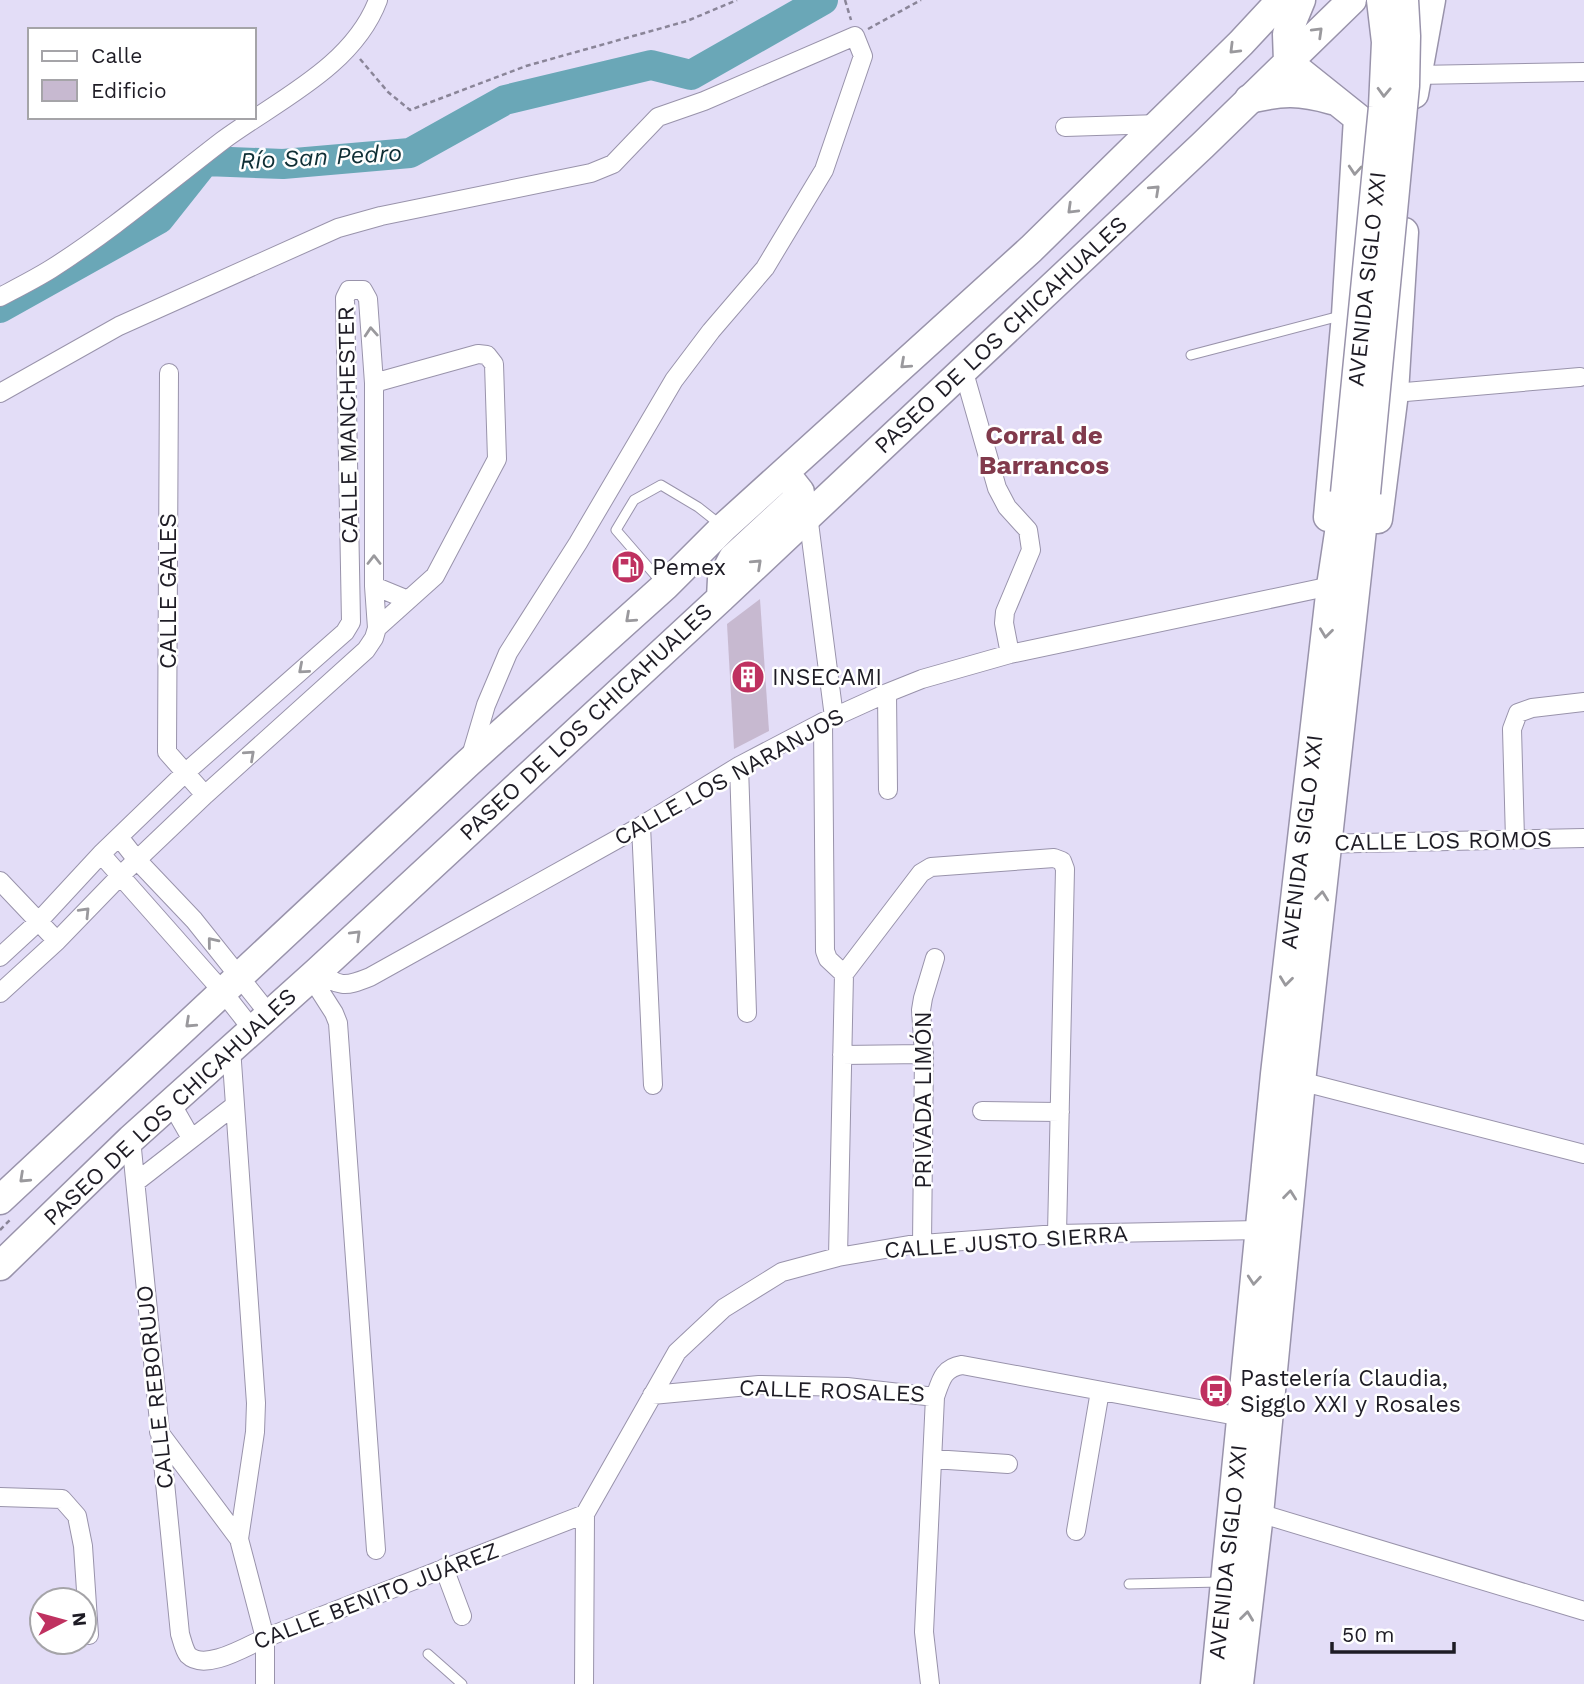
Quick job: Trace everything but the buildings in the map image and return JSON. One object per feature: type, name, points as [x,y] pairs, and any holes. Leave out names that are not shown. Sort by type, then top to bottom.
[{"type":"main road","name":"PASEO DE LOS CHICAHUALES","points":[[0,1200],[468,763],[665,586],[724,527],[1031,249],[1282,0]]},
{"type":"main road","points":[[1301,0],[1287,34],[1288,62],[1350,110]]},
{"type":"main road","name":"PASEO DE LOS CHICAHUALES","points":[[0,1266],[131,1139],[314,975],[721,598],[1203,145],[1352,0]]},
{"type":"main road","name":"AVENIDA SIGLO XXI","points":[[1315,844],[1347,669],[1356,493],[1384,107],[1386,42],[1381,0]]},
{"type":"main road","name":"AVENIDA SIGLO XXI","points":[[1239,1684],[1246,1509],[1288,1078],[1315,844],[1332,584],[1356,493],[1405,86],[1404,0]]},
{"type":"main road","points":[[1347,669],[1362,617],[1373,560],[1394,393],[1409,142],[1416,75],[1431,0]]},
{"type":"main road","points":[[1249,99],[1275,93],[1309,93],[1350,110],[1409,142]]},
{"type":"main road","points":[[1332,584],[1327,569],[1326,538],[1346,315],[1350,110]]},
{"type":"main road","points":[[721,598],[722,579],[733,558],[800,496],[800,492],[785,473]]},
{"type":"main road","name":"AVENIDA SIGLO XXI","points":[[1215,1684],[1226,1582],[1246,1509],[1242,1417],[1259,1230],[1288,1078]]},
{"type":"street","points":[[0,297],[50,269],[107,230],[225,139],[281,103],[350,47],[378,0]]},
{"type":"street","points":[[0,393],[118,326],[338,228],[381,216],[591,173],[613,164],[657,117],[704,101],[855,36],[863,56],[824,170],[765,268],[711,331],[674,380],[578,543],[508,653],[486,705],[468,763]]},
{"type":"street","points":[[1416,75],[1584,72]]},
{"type":"street","points":[[1065,127],[1159,124]]},
{"type":"street","name":"CALLE MANCHESTER","points":[[351,622],[345,298],[349,290],[355,288],[363,290],[368,299],[374,383],[374,586],[377,628]]},
{"type":"street","points":[[0,993],[205,796],[366,650],[377,628],[435,576],[497,459],[494,364],[487,355],[478,354],[374,383]]},
{"type":"street","points":[[963,369],[997,488],[1007,507],[1028,530],[1031,550],[1005,612],[1004,623],[1010,654]]},
{"type":"street","name":"CALLE GALES","points":[[169,373],[167,752],[205,796]]},
{"type":"street","points":[[1394,393],[1580,377]]},
{"type":"street","points":[[808,515],[828,719],[825,951],[828,960],[845,974]]},
{"type":"street","name":"CALLE LOS NARANJOS","points":[[314,975],[339,985],[356,983],[370,977],[641,826],[738,766],[828,719],[922,679],[1010,654],[1332,584]]},
{"type":"street","points":[[374,586],[408,600]]},
{"type":"street","points":[[0,957],[185,773],[345,632],[351,622],[377,628]]},
{"type":"street","points":[[887,693],[888,790]]},
{"type":"street","points":[[1514,839],[1512,729],[1518,713],[1532,708],[1584,702]]},
{"type":"street","points":[[738,766],[747,1013]]},
{"type":"street","points":[[641,826],[653,1085]]},
{"type":"street","points":[[119,837],[194,920],[231,984]]},
{"type":"street","name":"CALLE LOS ROMOS","points":[[1315,844],[1584,838]]},
{"type":"street","points":[[101,854],[120,876],[231,984],[261,1022]]},
{"type":"street","points":[[838,1257],[845,974],[920,873],[931,867],[1054,858],[1062,862],[1065,869],[1057,1234]]},
{"type":"street","points":[[0,881],[57,941]]},
{"type":"street","name":"PRIVADA LIMÓN","points":[[922,1244],[923,998],[935,958]]},
{"type":"street","points":[[314,975],[338,1023],[376,1550]]},
{"type":"street","points":[[231,1048],[256,1403],[255,1432],[239,1539]]},
{"type":"street","points":[[842,1055],[924,1054]]},
{"type":"street","points":[[1288,1078],[1584,1154]]},
{"type":"street","points":[[171,1103],[191,1138]]},
{"type":"street","points":[[136,1182],[235,1105]]},
{"type":"street","points":[[982,1111],[1060,1112]]},
{"type":"street","name":"CALLE REBORUJO","points":[[131,1139],[180,1634]]},
{"type":"street","name":"CALLE JUSTO SIERRA","points":[[584,1684],[585,1514],[677,1352],[724,1308],[782,1272],[838,1257],[922,1244],[1057,1234],[1259,1230]]},
{"type":"street","name":"CALLE ROSALES","points":[[652,1395],[759,1385],[848,1387],[935,1397],[945,1372],[951,1367],[962,1365],[1242,1417]]},
{"type":"street","points":[[1076,1531],[1100,1391]]},
{"type":"street","points":[[930,1684],[924,1632],[935,1397]]},
{"type":"street","points":[[159,1432],[239,1539],[265,1638],[265,1684]]},
{"type":"street","points":[[933,1459],[1007,1464]]},
{"type":"street","points":[[0,1497],[62,1499],[78,1516],[86,1586]]},
{"type":"street","points":[[1246,1509],[1584,1611]]},
{"type":"street","name":"CALLE BENITO JUÁREZ","points":[[180,1634],[188,1654],[201,1662],[217,1660],[265,1638],[585,1514]]},
{"type":"street","points":[[444,1568],[462,1616]]},
{"type":"lane","points":[[1191,355],[1346,315]]},
{"type":"lane","points":[[665,586],[616,530],[634,500],[662,485],[724,527]]},
{"type":"lane","points":[[1129,1584],[1226,1582]]},
{"type":"lane","points":[[428,1654],[462,1684]]},
{"type":"path","points":[[350,47],[388,92],[410,110],[526,66],[687,22],[737,0]]},
{"type":"path","points":[[845,0],[855,36],[921,0]]},
{"type":"waterway","name":"Río San Pedro","points":[[0,308],[159,219],[205,161],[283,164],[410,153],[505,100],[651,65],[691,75],[823,0]]},
{"type":"place","name":"Pemex","points":[[628,567]]},
{"type":"place","name":"INSECAMI","points":[[748,677]]},
{"type":"place","name":"Pastelería Claudia, Sigglo XXI y Rosales","points":[[1216,1391]]},
{"type":"district","name":"Corral de Barrancos","points":[[1044,450]]}]
